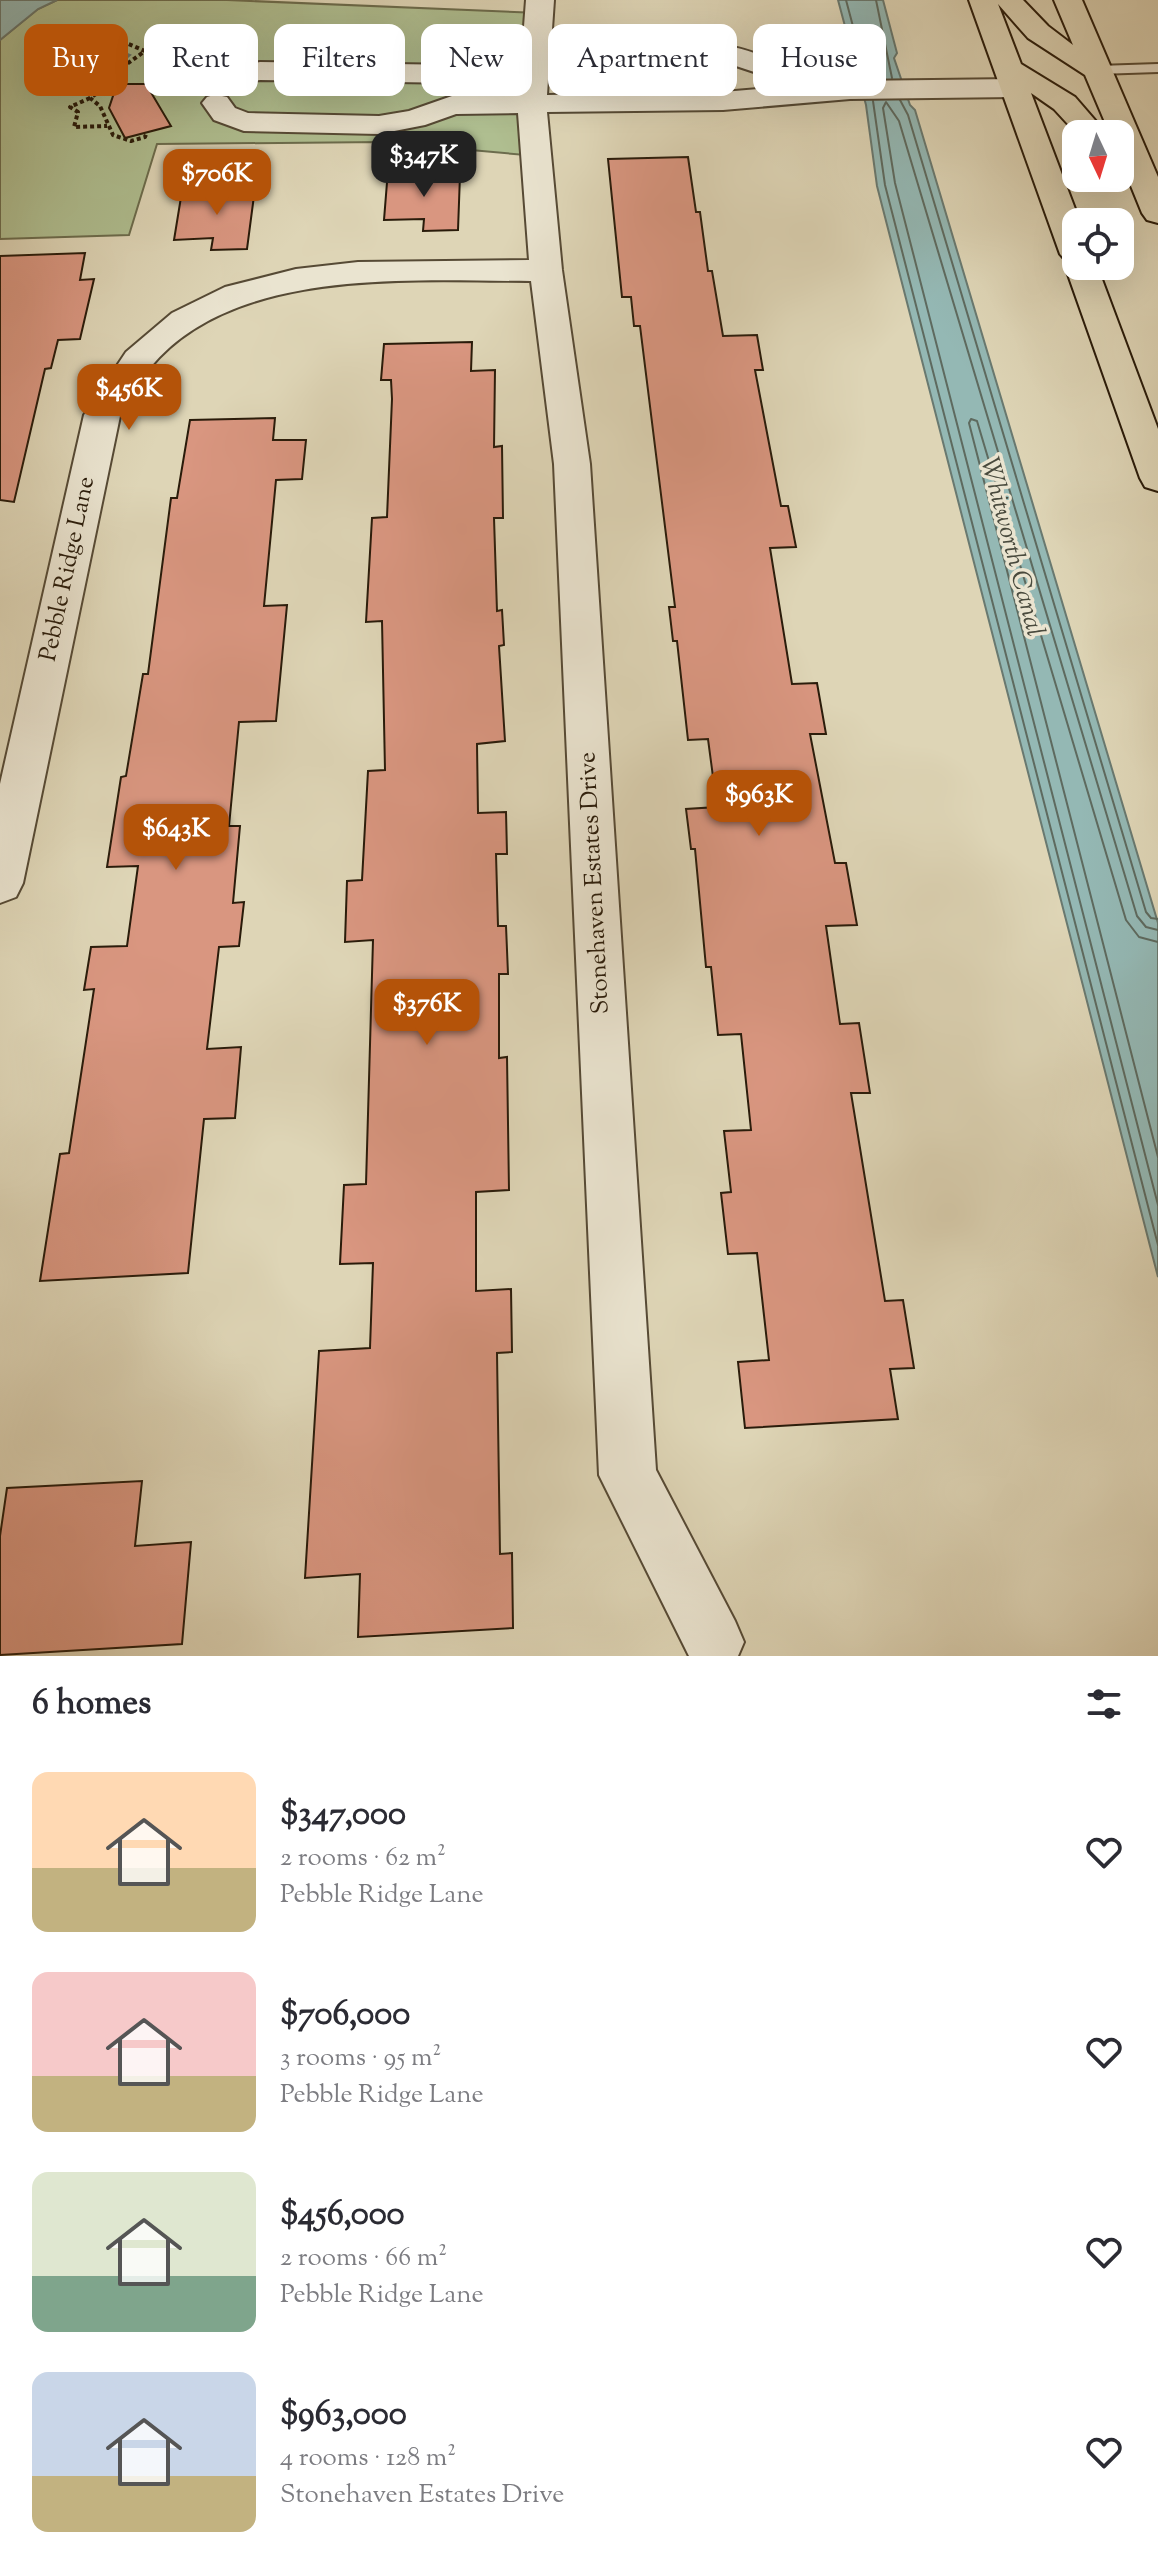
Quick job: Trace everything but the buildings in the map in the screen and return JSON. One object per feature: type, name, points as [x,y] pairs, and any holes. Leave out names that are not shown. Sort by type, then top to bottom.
[{"type":"main road","points":[[983,0],[1062,216]]},
{"type":"main road","points":[[1009,0],[1020,16],[1046,41],[1098,70]]},
{"type":"main road","points":[[1068,0],[1158,213]]},
{"type":"main road","points":[[1012,78],[1042,85],[1071,106],[1082,120]]},
{"type":"main road","points":[[1134,188],[1158,220]]},
{"type":"main road","points":[[1086,280],[1158,478]]},
{"type":"street","name":"Stonehaven Estates Drive","points":[[540,0],[533,90],[546,270],[572,464],[628,1475],[714,1642]]},
{"type":"street","points":[[421,73],[260,71],[238,74],[219,95],[224,114],[244,122],[379,125],[415,119],[452,105],[548,88]]},
{"type":"street","points":[[886,80],[1012,78]]},
{"type":"street","points":[[533,90],[548,79]]},
{"type":"street","points":[[452,105],[453,96]]},
{"type":"street","points":[[708,96],[723,101],[754,96]]},
{"type":"street","name":"Pebble Ridge Lane","points":[[0,883],[102,415],[116,384],[138,356],[166,332],[200,310],[276,282],[317,275],[358,273],[546,270]]},
{"type":"lane","points":[[1098,70],[1158,68]]},
{"type":"path","points":[[128,44],[145,51],[128,64]]},
{"type":"path","points":[[93,96],[70,107],[78,112],[74,127],[107,126]]},
{"type":"path","points":[[90,98],[100,106],[113,135],[131,141],[145,137],[147,132]]},
{"type":"green space","points":[[57,0],[227,0],[539,13],[537,156],[381,142],[157,144],[129,235],[0,239],[0,40],[38,9]]},
{"type":"water","points":[[0,0],[57,0],[38,9],[0,40]]},
{"type":"water","name":"Whitworth Canal","points":[[838,0],[883,0],[897,53],[894,58],[910,105],[915,110],[1158,923],[1158,1277],[877,186],[864,96],[886,96],[886,24],[844,24]]}]
